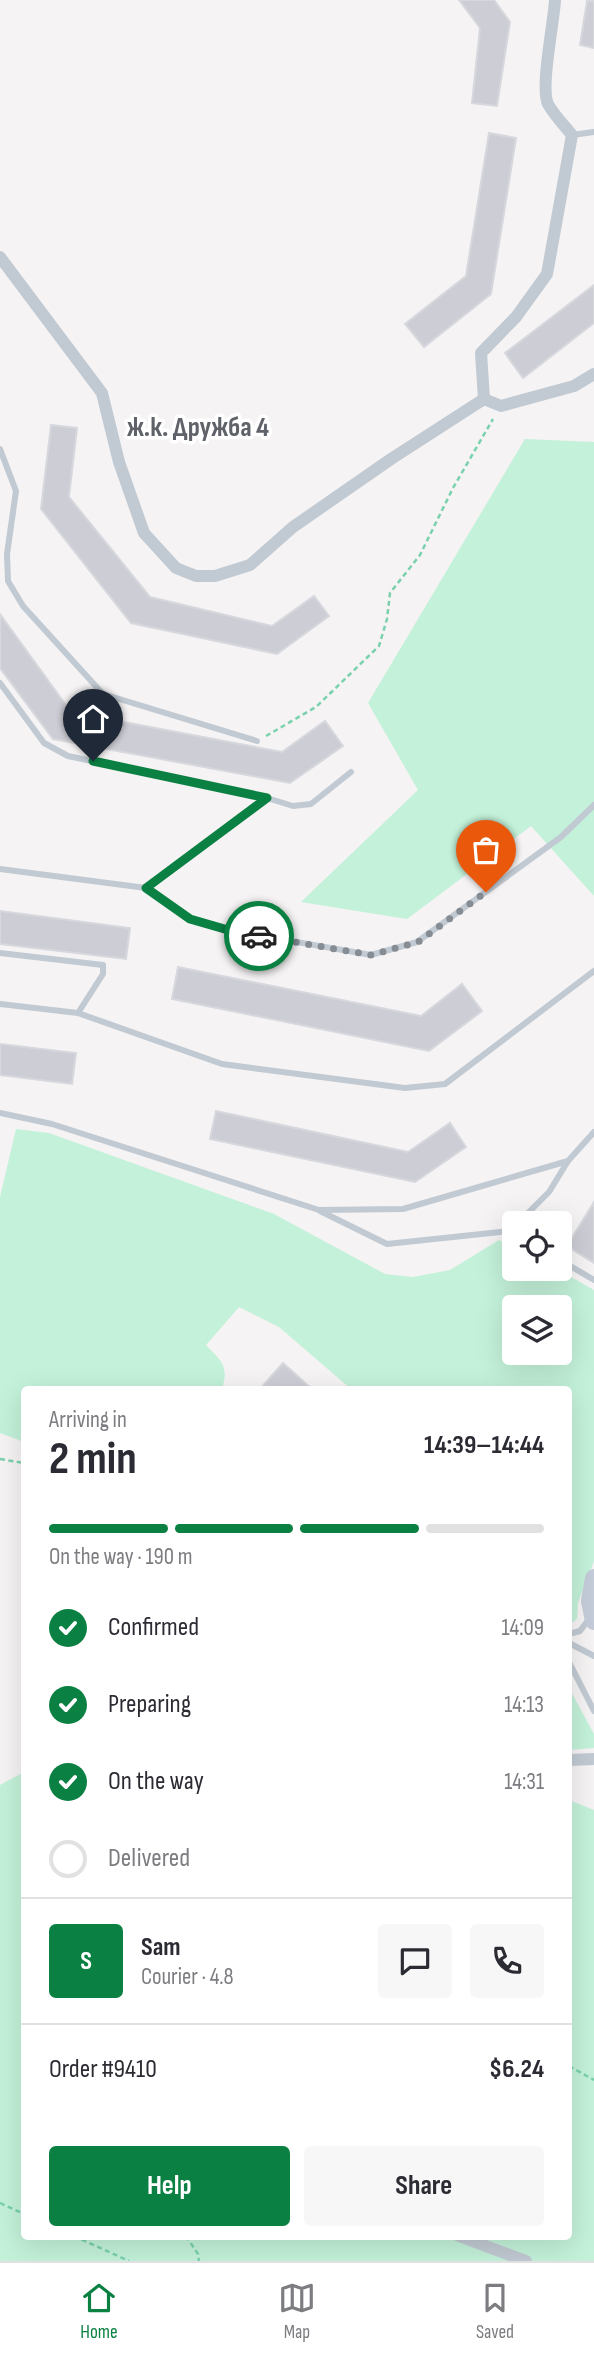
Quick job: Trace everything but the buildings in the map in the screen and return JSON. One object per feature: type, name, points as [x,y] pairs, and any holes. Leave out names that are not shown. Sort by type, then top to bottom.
[{"type":"main road","points":[[593,1618],[590,1601],[594,1578]]},
{"type":"street","points":[[484,399],[481,353],[516,317],[547,274],[572,135],[547,102],[547,60],[555,0]]},
{"type":"street","points":[[0,257],[102,393],[119,462],[144,533],[176,568],[196,576],[215,576],[250,565],[293,527],[484,399]]},
{"type":"street","points":[[484,399],[501,406],[574,386],[594,374]]},
{"type":"street","points":[[572,1760],[594,1759]]},
{"type":"street","points":[[470,2240],[526,2261]]},
{"type":"lane","points":[[572,135],[594,132]]},
{"type":"lane","points":[[0,449],[16,491],[7,554],[8,581],[23,606],[103,694],[257,741]]},
{"type":"lane","points":[[0,683],[44,743],[68,756],[267,798],[293,806],[311,804],[351,772]]},
{"type":"lane","points":[[146,888],[267,798]]},
{"type":"lane","points":[[0,869],[146,888],[190,919],[228,930],[371,955],[418,942],[561,837],[594,805]]},
{"type":"lane","points":[[0,953],[103,965],[103,974],[78,1013]]},
{"type":"lane","points":[[0,1004],[78,1013],[222,1064],[405,1088],[445,1084],[594,971]]},
{"type":"lane","points":[[0,1113],[51,1124],[319,1210],[387,1244],[502,1230]]},
{"type":"lane","points":[[531,1211],[549,1192],[568,1161],[594,1132]]},
{"type":"lane","points":[[319,1210],[403,1209],[568,1161]]},
{"type":"lane","points":[[572,1267],[594,1280]]},
{"type":"lane","points":[[572,1633],[580,1631],[593,1618]]},
{"type":"lane","points":[[572,1645],[594,1656]]},
{"type":"lane","points":[[572,1668],[594,1711]]},
{"type":"path","points":[[257,741],[316,707],[379,646],[387,619],[390,593],[420,555],[453,488],[501,406]]},
{"type":"path","points":[[0,1459],[21,1462]]},
{"type":"path","points":[[572,2068],[594,2080]]},
{"type":"path","points":[[0,2203],[21,2213]]},
{"type":"path","points":[[83,2240],[129,2261]]},
{"type":"path","points":[[189,2240],[198,2254],[199,2261]]},
{"type":"green space","points":[[525,439],[594,442],[594,896],[531,826],[407,919],[301,902],[418,790],[368,703]]},
{"type":"green space","points":[[16,1129],[49,1133],[274,1214],[385,1274],[413,1277],[450,1270],[499,1240],[502,1242],[502,1281],[572,1281],[572,1278],[594,1290],[594,1561],[578,1603],[577,1619],[572,1623],[572,1386],[348,1386],[279,1327],[239,1307],[206,1345],[223,1365],[225,1375],[223,1386],[21,1386],[21,1441],[0,1433],[0,1197]]},
{"type":"green space","points":[[572,1694],[594,1734],[594,1748],[572,1750]]},
{"type":"green space","points":[[21,1774],[21,2240],[572,2240],[572,1801],[594,1810],[594,2261],[0,2261],[0,1785]]},
{"type":"way so far","points":[[259,936],[371,955],[418,942],[486,892]]},
{"type":"district","name":"ж.к. Дружба 4","points":[[198,427]]},
{"type":"route","points":[[93,761],[267,798],[146,888],[190,919],[259,936]]}]
